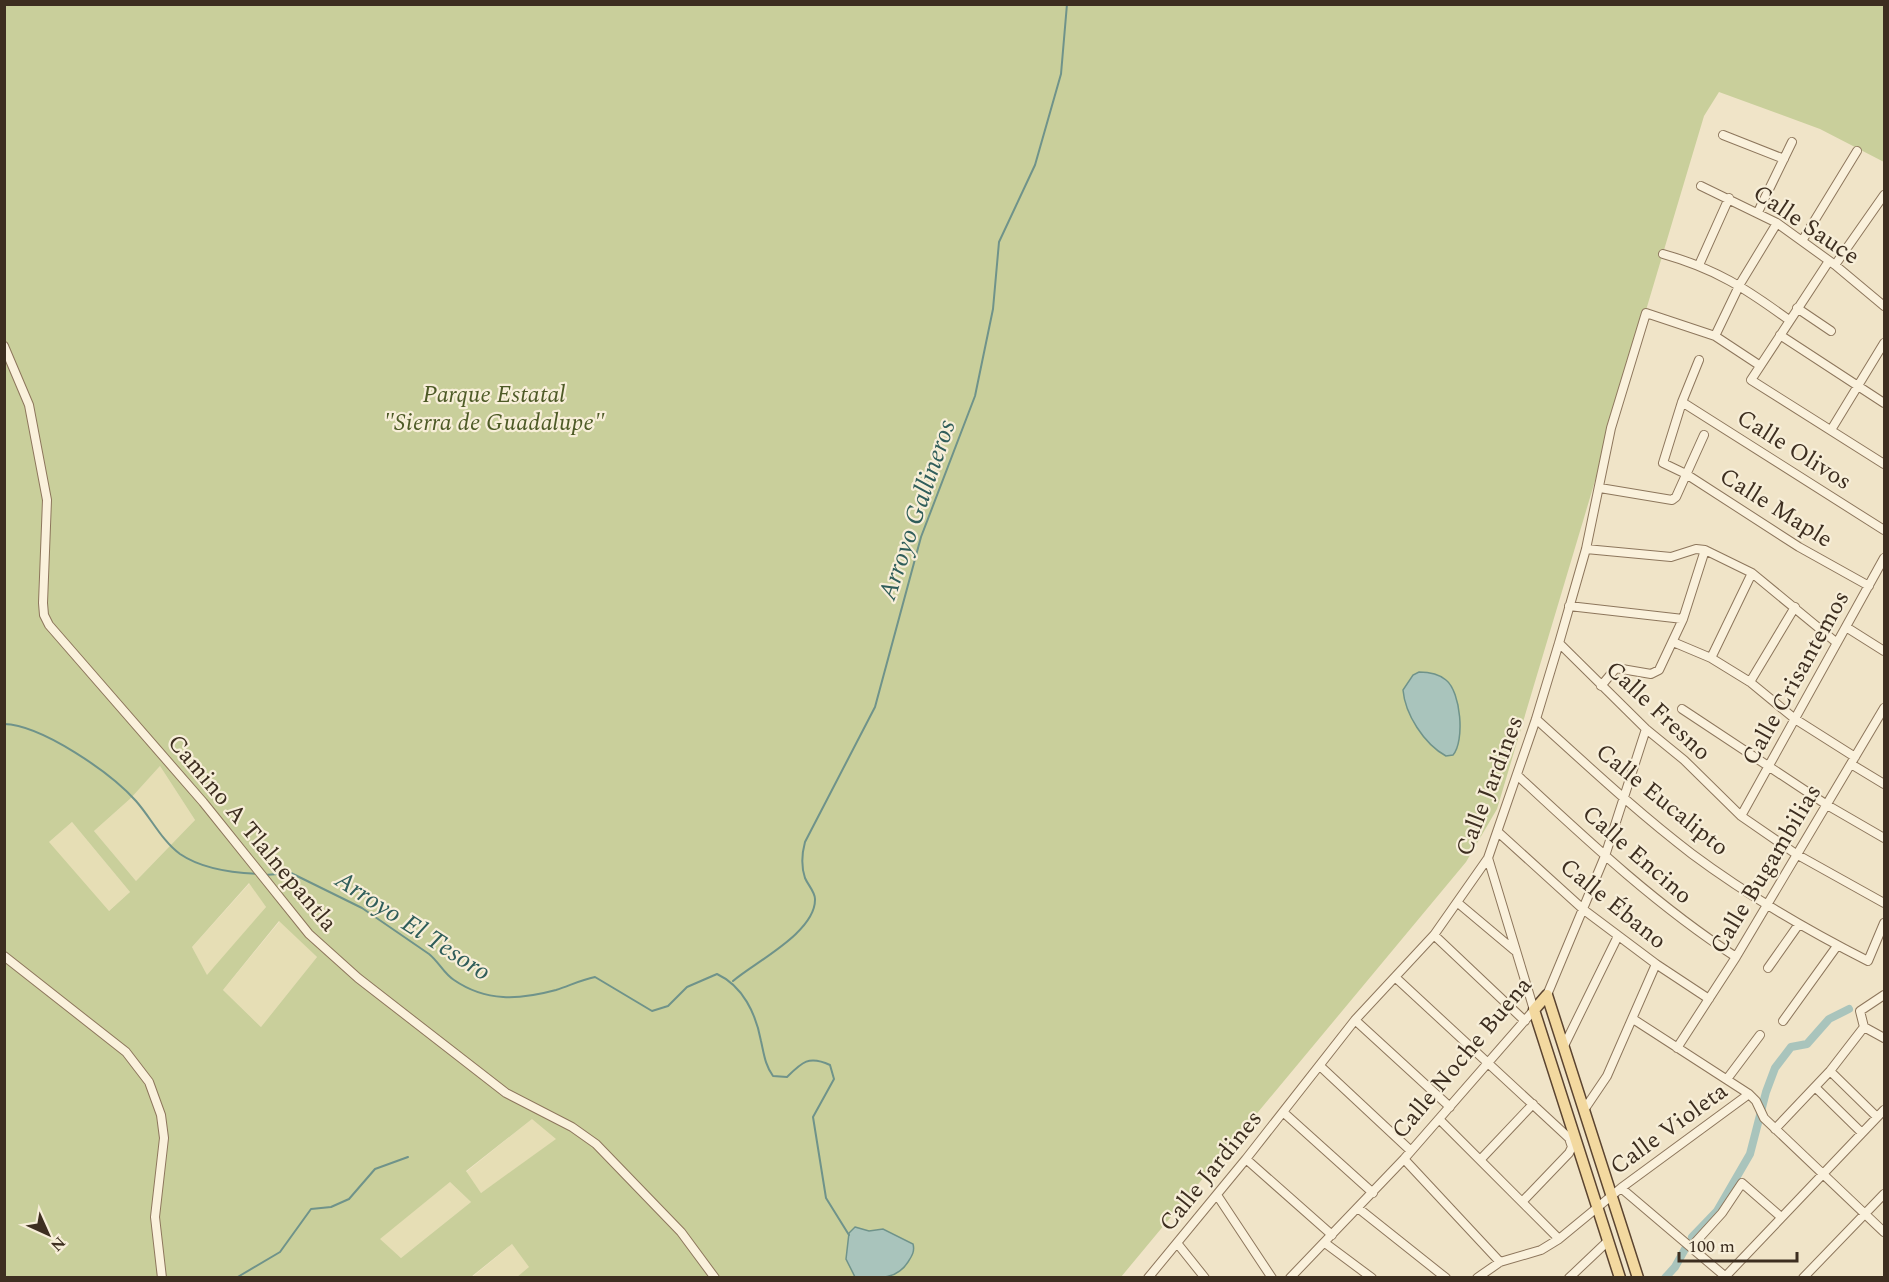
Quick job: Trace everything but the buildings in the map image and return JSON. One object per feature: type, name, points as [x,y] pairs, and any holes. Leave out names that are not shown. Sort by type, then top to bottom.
[{"type":"main road","name":"Calle Noche Buena","points":[[1534,1010],[1547,994]]},
{"type":"main road","points":[[1547,994],[1638,1278]]},
{"type":"main road","points":[[1534,1010],[1620,1278]]},
{"type":"street","points":[[1723,135],[1784,159]]},
{"type":"street","points":[[1758,212],[1792,142]]},
{"type":"street","points":[[1802,241],[1857,151]]},
{"type":"street","name":"Calle Sauce","points":[[1701,186],[1758,212],[1776,223],[1832,263],[1884,306]]},
{"type":"street","points":[[1884,195],[1797,308],[1751,380],[1884,464]]},
{"type":"street","points":[[1699,265],[1729,198]]},
{"type":"street","points":[[1759,365],[1715,336],[1740,285],[1776,223]]},
{"type":"street","points":[[1663,254],[1699,265],[1740,285],[1789,320]]},
{"type":"street","points":[[1797,308],[1831,331]]},
{"type":"street","name":"Calle Jardines","points":[[1148,1278],[1246,1159],[1355,1020],[1434,935],[1488,858],[1536,719],[1559,643],[1586,549],[1611,428],[1646,313],[1715,336]]},
{"type":"street","points":[[1780,334],[1884,403]]},
{"type":"street","points":[[1830,430],[1884,343]]},
{"type":"street","name":"Camino A Tlalnepantla","points":[[4,346],[29,405],[47,500],[43,603],[44,615],[49,625],[203,802],[309,934],[358,978],[506,1093],[572,1127],[596,1144],[681,1232],[715,1278]]},
{"type":"street","points":[[1682,402],[1699,360]]},
{"type":"street","name":"Calle Maple","points":[[1682,402],[1663,463],[1686,474],[1799,547],[1869,586]]},
{"type":"street","name":"Calle Olivos","points":[[1682,402],[1884,530]]},
{"type":"street","points":[[1600,488],[1672,500],[1704,435]]},
{"type":"street","points":[[1586,549],[1671,557],[1696,549],[1705,550],[1752,573],[1838,643]]},
{"type":"street","points":[[1601,686],[1616,668],[1656,674],[1683,619],[1705,550]]},
{"type":"street","name":"Calle Crisantemos","points":[[1741,816],[1883,564]]},
{"type":"street","points":[[1711,658],[1752,573]]},
{"type":"street","points":[[1569,606],[1683,619]]},
{"type":"street","points":[[1750,682],[1795,607]]},
{"type":"street","points":[[1846,627],[1884,651]]},
{"type":"street","points":[[1673,642],[1711,658],[1750,682],[1884,784]]},
{"type":"street","name":"Calle Fresno","points":[[1559,643],[1646,729],[1684,760],[1741,816],[1796,854],[1884,903]]},
{"type":"street","name":"Calle Bugambilias","points":[[1677,1048],[1736,957],[1884,708]]},
{"type":"street","points":[[1682,709],[1827,805],[1884,838]]},
{"type":"street","name":"Calle Eucalipto","points":[[1536,719],[1625,800],[1693,855],[1767,905],[1837,946],[1868,961],[1884,927]]},
{"type":"street","name":"Calle Noche Buena","points":[[1547,994],[1605,856],[1625,800],[1646,729]]},
{"type":"street","name":"Calle Encino","points":[[1517,775],[1605,856],[1693,930],[1736,957]]},
{"type":"street","name":"Calle Ébano","points":[[1498,832],[1584,910],[1656,964],[1709,999]]},
{"type":"street","points":[[1488,858],[1534,1010]]},
{"type":"street","points":[[1458,903],[1515,951]]},
{"type":"street","points":[[1768,968],[1799,924]]},
{"type":"street","points":[[1434,935],[1525,1021]]},
{"type":"street","points":[[1564,1046],[1618,936]]},
{"type":"street","points":[[1784,1021],[1837,946]]},
{"type":"street","points":[[4,956],[126,1052],[149,1082],[161,1115],[164,1138],[156,1217],[162,1278]]},
{"type":"street","points":[[1584,1110],[1607,1076],[1656,964]]},
{"type":"street","points":[[1395,977],[1569,1138],[1572,1147],[1522,1202]]},
{"type":"street","points":[[1884,995],[1860,1011],[1864,1027],[1884,1038]]},
{"type":"street","name":"Calle Noche Buena","points":[[1295,1276],[1404,1159],[1534,1010]]},
{"type":"street","points":[[1633,1019],[1749,1094],[1756,1101],[1764,1118],[1884,1232]]},
{"type":"street","points":[[1355,1020],[1450,1107]]},
{"type":"street","points":[[1775,1129],[1830,1071],[1864,1027]]},
{"type":"street","points":[[1727,1079],[1760,1035]]},
{"type":"street","points":[[1320,1066],[1411,1151]]},
{"type":"street","points":[[1830,1071],[1877,1117]]},
{"type":"street","points":[[1815,1087],[1862,1133]]},
{"type":"street","name":"Calle Violeta","points":[[1477,1278],[1500,1262],[1541,1250],[1559,1239],[1621,1188],[1749,1094]]},
{"type":"street","points":[[1481,1160],[1533,1104]]},
{"type":"street","points":[[1621,1188],[1726,1277],[1780,1217],[1884,1110]]},
{"type":"street","points":[[1283,1112],[1373,1193]]},
{"type":"street","points":[[1439,1119],[1559,1239]]},
{"type":"street","points":[[1246,1159],[1332,1235]]},
{"type":"street","points":[[1404,1159],[1500,1262]]},
{"type":"street","points":[[1692,1246],[1722,1213],[1739,1186],[1746,1185],[1780,1217]]},
{"type":"street","points":[[1803,1278],[1884,1194]]},
{"type":"street","points":[[1217,1195],[1272,1278]]},
{"type":"street","points":[[1358,1208],[1446,1278]]},
{"type":"street","points":[[1569,1278],[1608,1241]]},
{"type":"street","points":[[1178,1243],[1206,1278]]},
{"type":"street","points":[[1325,1243],[1372,1278]]},
{"type":"shaded area","points":[[160,766],[195,820],[136,881],[94,831],[131,798]]},
{"type":"shaded area","points":[[72,822],[130,892],[110,910],[49,952],[49,842]]},
{"type":"shaded area","points":[[250,883],[266,907],[207,976],[192,947]]},
{"type":"shaded area","points":[[280,921],[317,957],[261,1027],[223,990]]},
{"type":"shaded area","points":[[533,1118],[557,1139],[481,1193],[466,1172]]},
{"type":"shaded area","points":[[450,1182],[471,1202],[401,1258],[379,1239]]},
{"type":"shaded area","points":[[512,1244],[530,1267],[517,1277],[471,1278]]},
{"type":"green space","name":"Parque Estatal \"Sierra de Guadalupe\"","points":[[5,5],[1884,5],[1884,162],[1820,129],[1719,92],[1704,116],[1497,809],[1466,862],[1121,1277],[517,1277],[529,1267],[512,1244],[471,1277],[5,1278]],"holes":[[[160,766],[195,820],[136,881],[94,831],[131,798]],[[72,822],[130,892],[109,911],[49,842]],[[249,883],[266,907],[207,975],[192,947]],[[279,921],[317,957],[261,1027],[223,990]],[[532,1119],[556,1139],[481,1193],[466,1171]],[[450,1182],[471,1202],[401,1258],[380,1239]]]},
{"type":"water","points":[[1419,672],[1443,678],[1451,686],[1455,695],[1460,728],[1457,748],[1453,755],[1446,756],[1430,744],[1417,728],[1407,709],[1403,690],[1413,675]]},
{"type":"water","points":[[855,1227],[869,1231],[883,1229],[913,1244],[911,1258],[903,1268],[891,1275],[878,1278],[855,1277],[846,1259],[849,1233]]},
{"type":"waterway","name":"Arroyo Gallineros","points":[[733,981],[783,945],[806,923],[813,911],[815,896],[805,878],[803,869],[805,842],[875,707],[921,537],[975,396],[993,309],[999,242],[1035,165],[1061,74],[1067,4]]},
{"type":"waterway","points":[[4,724],[20,726],[56,741],[110,777],[136,801],[168,843],[180,854],[218,869],[259,874]]},
{"type":"waterway","name":"Arroyo El Tesoro","points":[[265,875],[291,873],[362,908],[429,954],[454,980],[478,992],[491,995],[529,996],[595,977],[652,1011],[668,1006],[687,987],[717,974],[726,979],[741,993],[752,1011],[766,1064],[773,1076],[787,1077],[797,1067],[811,1060],[830,1065],[834,1079],[813,1117],[826,1198],[849,1235]]},
{"type":"waterway","points":[[1692,1237],[1717,1211],[1750,1154],[1766,1092],[1775,1068],[1791,1047],[1807,1044],[1829,1019],[1849,1009]]},
{"type":"waterway","points":[[236,1278],[280,1252],[311,1209],[331,1207],[349,1199],[375,1169],[408,1157]]},
{"type":"waterway","points":[[1665,1278],[1675,1267],[1685,1249]]}]
